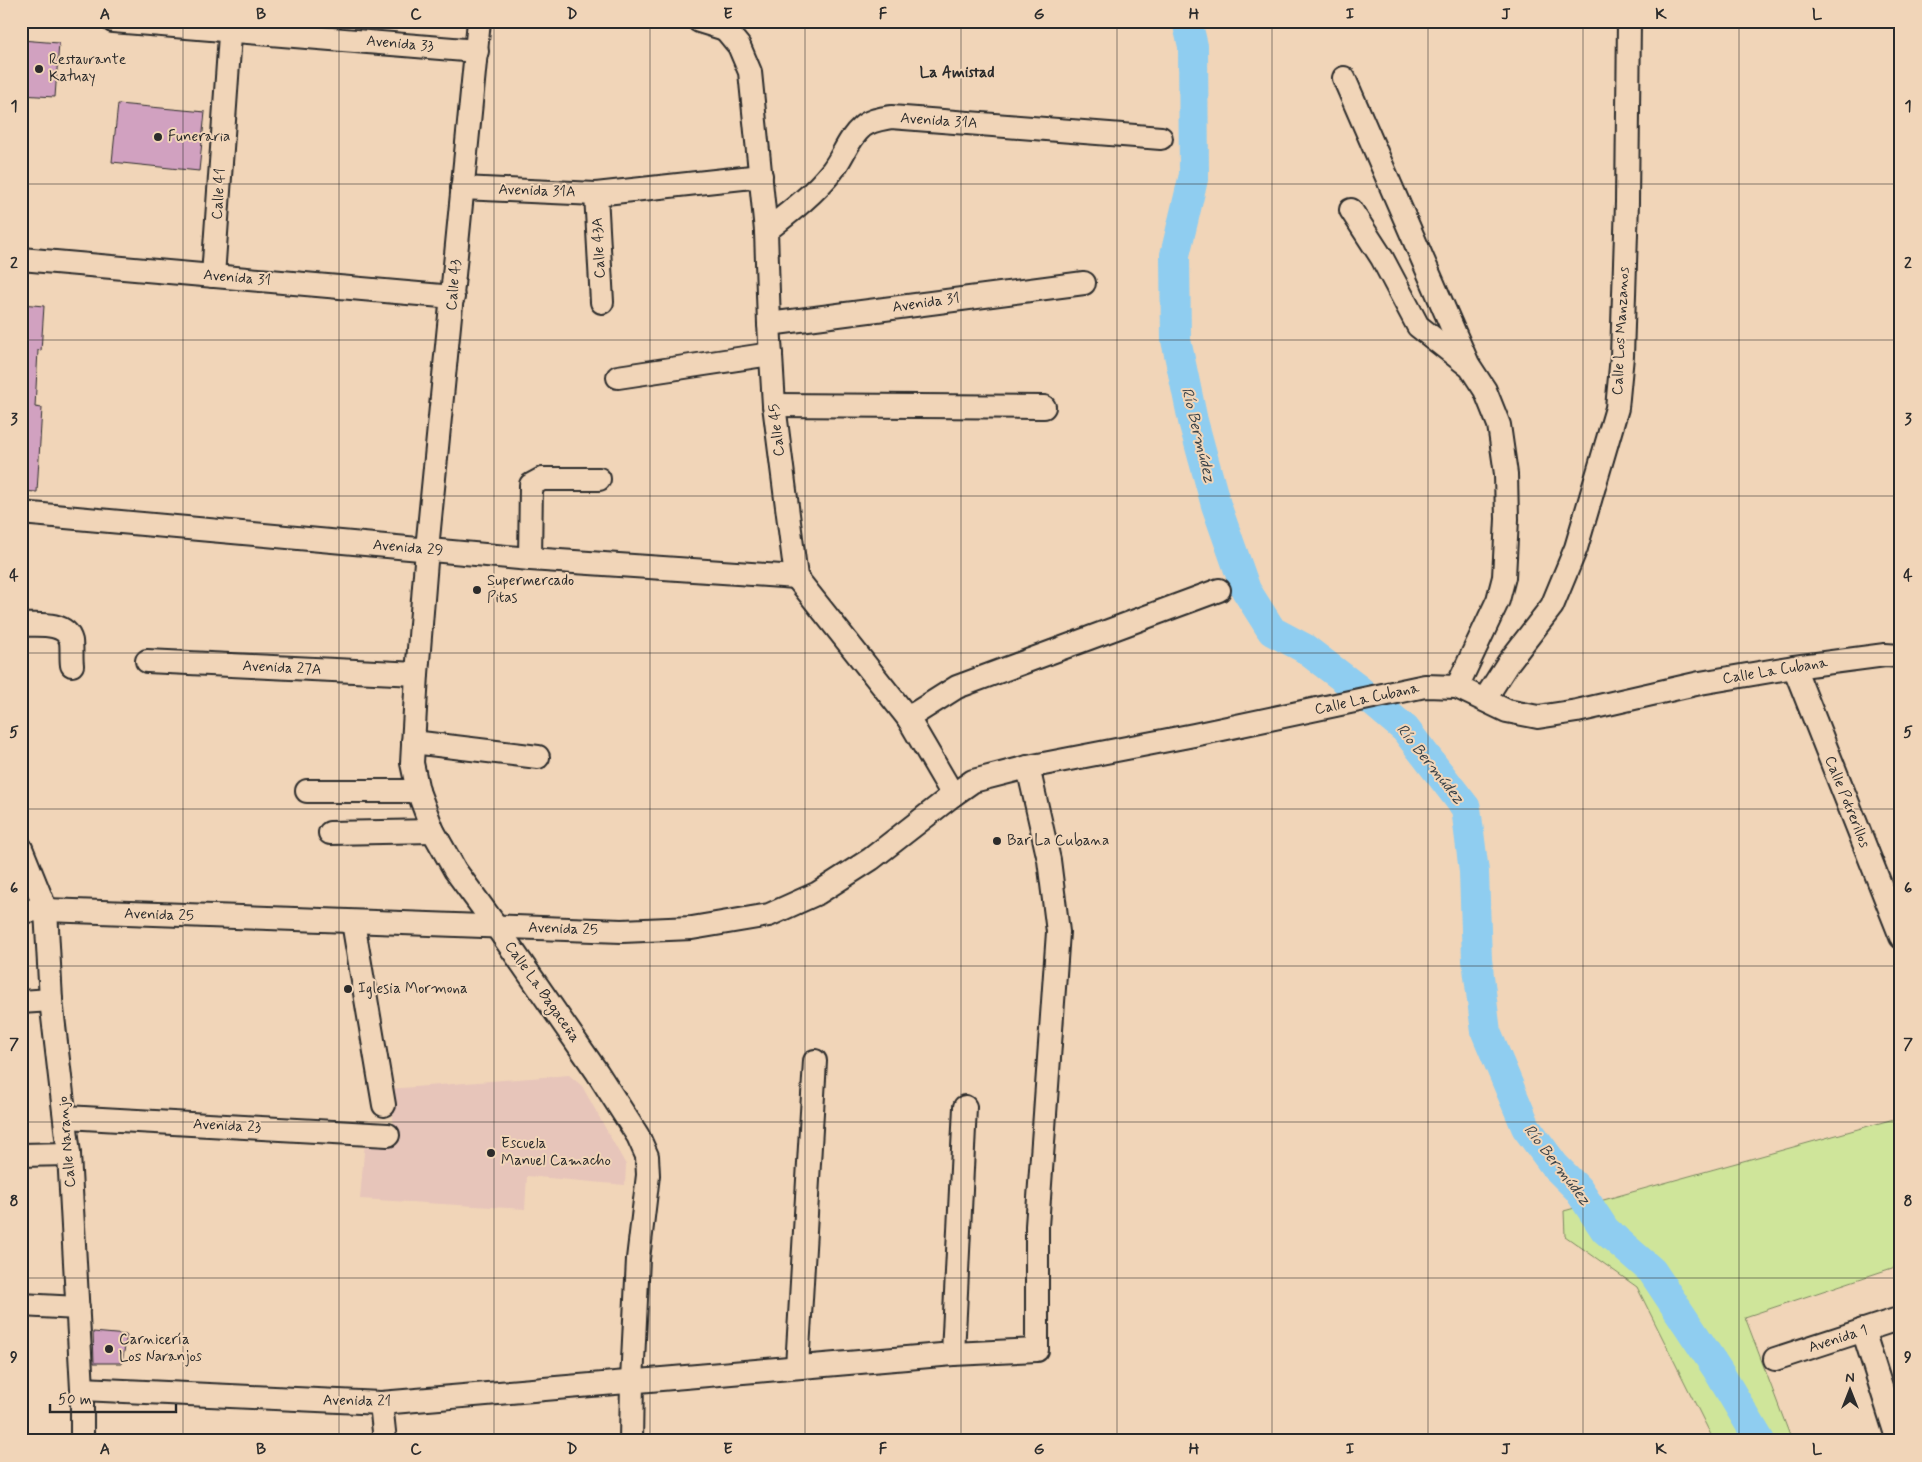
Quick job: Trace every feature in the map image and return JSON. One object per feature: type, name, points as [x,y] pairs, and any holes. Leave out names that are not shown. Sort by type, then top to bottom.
[{"type":"street","name":"Avenida 33","points":[[113,21],[231,26],[477,51]]},
{"type":"street","name":"Calle 43","points":[[427,549],[479,21]]},
{"type":"street","points":[[699,21],[726,25]]},
{"type":"street","name":"Calle Los Manzanos","points":[[1485,699],[1508,663],[1552,606],[1576,548],[1617,408],[1622,356],[1627,202],[1629,21]]},
{"type":"street","name":"Calle 45","points":[[726,25],[739,46],[750,72],[766,231],[774,405],[796,577]]},
{"type":"street","name":"Calle 41","points":[[213,276],[231,26]]},
{"type":"street","points":[[1344,78],[1470,367],[1484,390],[1499,425],[1506,474],[1508,519],[1504,577],[1498,600],[1457,687]]},
{"type":"street","name":"Avenida 31A","points":[[766,231],[797,207],[832,171],[848,144],[862,126],[875,120],[901,118],[1161,138]]},
{"type":"street","name":"Avenida 31A","points":[[462,188],[596,194],[761,176]]},
{"type":"street","name":"Calle 43A","points":[[596,194],[602,302]]},
{"type":"street","points":[[1351,210],[1382,258],[1418,326],[1470,367]]},
{"type":"street","name":"Avenida 31","points":[[21,259],[453,297]]},
{"type":"street","name":"Avenida 31","points":[[769,324],[1084,282]]},
{"type":"street","points":[[618,377],[771,354]]},
{"type":"street","points":[[774,405],[1044,407]]},
{"type":"street","points":[[530,558],[531,485],[542,479],[599,479]]},
{"type":"street","name":"Avenida 29","points":[[21,513],[530,558],[796,577]]},
{"type":"street","name":"Calle La Bagaceña","points":[[427,549],[416,674],[412,762],[418,791],[433,831],[455,870],[496,926],[612,1096],[638,1136],[647,1156],[648,1175],[638,1259],[631,1441]]},
{"type":"street","points":[[796,577],[908,718],[953,795]]},
{"type":"street","points":[[908,718],[957,687],[1219,590]]},
{"type":"street","points":[[21,624],[54,626],[66,631],[70,640],[72,665]]},
{"type":"street","name":"Calle La Cubana","points":[[953,795],[973,781],[1028,767],[1203,733],[1425,686],[1457,687],[1508,711],[1538,717],[1577,712],[1700,683],[1794,667],[1885,655],[1901,656]]},
{"type":"street","name":"Avenida 27A","points":[[147,661],[416,674]]},
{"type":"street","name":"Calle Potrerillos","points":[[1794,667],[1901,937]]},
{"type":"street","points":[[413,742],[538,757]]},
{"type":"street","name":"Avenida 21","points":[[82,1389],[381,1403],[953,1354],[1037,1350],[1037,1226],[1058,932],[1049,860],[1028,767]]},
{"type":"street","points":[[307,791],[418,791]]},
{"type":"street","name":"Avenida 25","points":[[21,911],[46,910],[622,931],[684,929],[769,916],[818,893],[871,859],[953,795]]},
{"type":"street","points":[[330,833],[433,831]]},
{"type":"street","name":"Calle Naranjo","points":[[21,848],[46,910],[51,1000],[69,1154],[82,1389],[82,1441]]},
{"type":"street","points":[[354,922],[384,1105]]},
{"type":"street","points":[[21,1002],[51,1000]]},
{"type":"street","points":[[797,1367],[815,1061]]},
{"type":"street","points":[[953,1354],[964,1108]]},
{"type":"street","name":"Avenida 23","points":[[66,1117],[388,1134]]},
{"type":"street","points":[[21,1155],[69,1154]]},
{"type":"street","points":[[21,1305],[78,1308]]},
{"type":"street","name":"Avenida 1","points":[[1775,1359],[1901,1318]]},
{"type":"street","points":[[1864,1330],[1898,1441]]},
{"type":"street","points":[[381,1403],[384,1441]]},
{"type":"shaded area","name":"Escuela Manuel Camacho","points":[[569,1075],[582,1086],[626,1165],[625,1185],[527,1176],[525,1209],[360,1199],[365,1141],[396,1141],[389,1089]]},
{"type":"green space","points":[[1901,1117],[1901,1265],[1745,1317],[1792,1441],[1714,1441],[1637,1287],[1565,1236],[1564,1211]]},
{"type":"building","name":"Restaurante Katuay","points":[[21,40],[59,43],[55,97],[21,95]]},
{"type":"building","name":"Funeraria","points":[[118,104],[205,112],[199,171],[112,162]]},
{"type":"building","points":[[21,304],[44,306],[41,351],[38,350],[35,407],[42,408],[37,492],[21,491]]},
{"type":"building","name":"Carnicería Los Naranjos","points":[[93,1332],[127,1335],[122,1363],[94,1363]]},
{"type":"waterway","name":"Río Bermúdez","points":[[1187,21],[1193,46],[1194,175],[1175,255],[1176,340],[1193,421],[1216,505],[1246,590],[1272,631],[1304,648],[1359,690],[1405,729],[1466,808],[1474,872],[1477,960],[1486,1032],[1526,1127],[1554,1165],[1578,1189],[1605,1230],[1652,1271],[1717,1369],[1760,1441]]},
{"type":"place","name":"Restaurante Katuay","points":[[39,69]]},
{"type":"place","name":"Funeraria","points":[[158,137]]},
{"type":"place","name":"Supermercado Pitas","points":[[477,590]]},
{"type":"place","name":"Bar La Cubana","points":[[997,841]]},
{"type":"place","name":"Iglesia Mormona","points":[[348,989]]},
{"type":"place","name":"Escuela Manuel Camacho","points":[[491,1153]]},
{"type":"place","name":"Carnicería Los Naranjos","points":[[109,1349]]},
{"type":"district","name":"La Amistad","points":[[957,72]]}]
